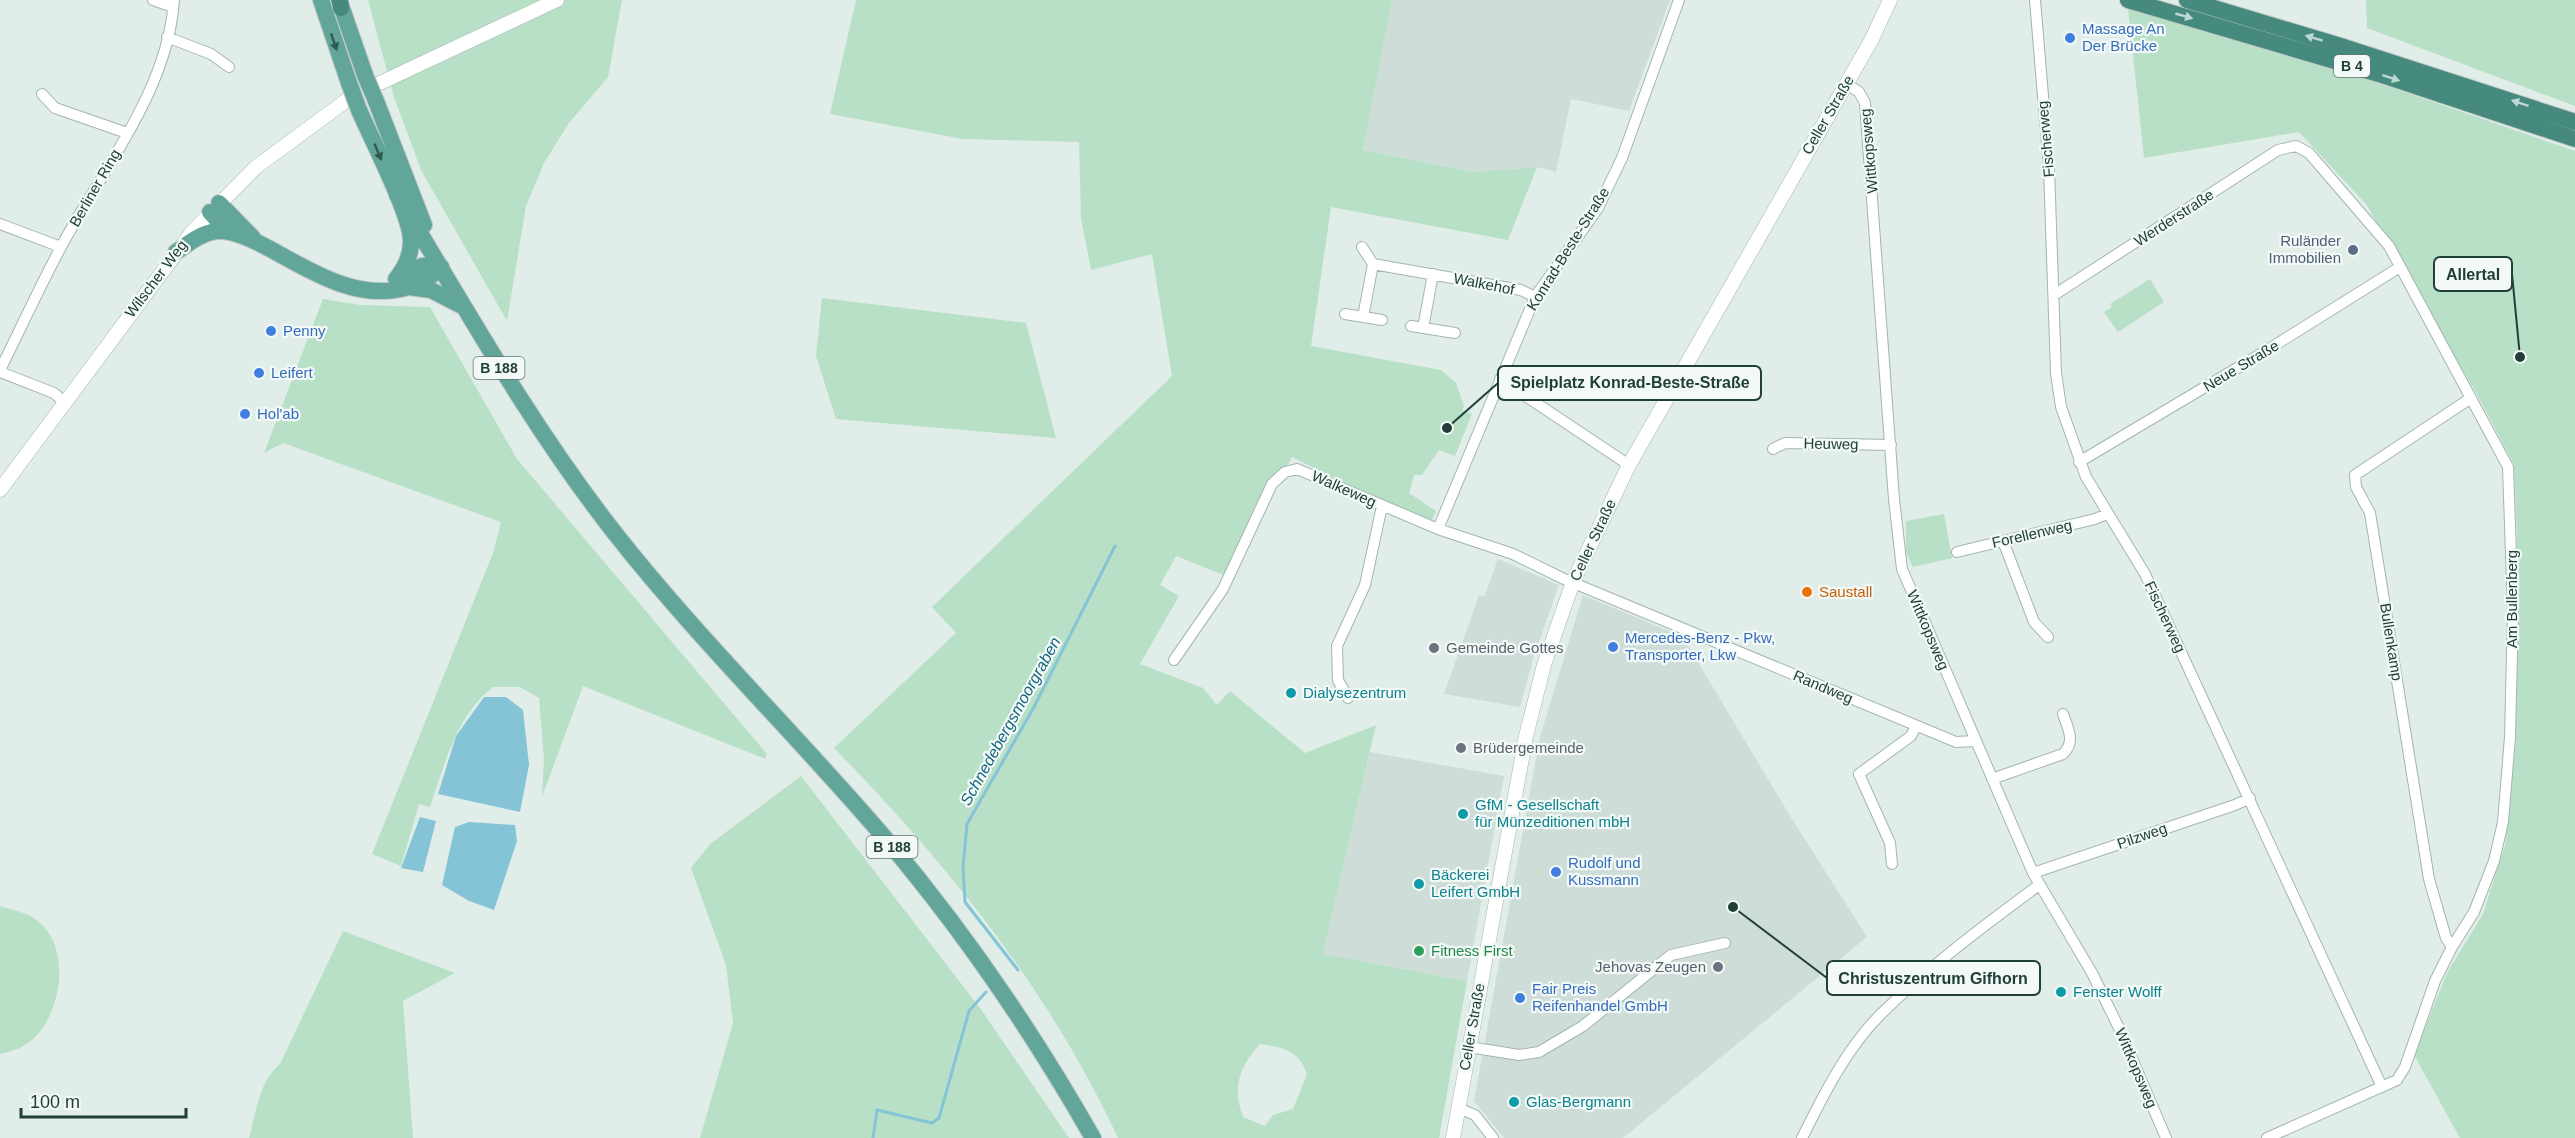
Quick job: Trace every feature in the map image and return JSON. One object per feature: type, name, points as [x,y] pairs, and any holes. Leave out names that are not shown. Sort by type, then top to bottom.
[{"type":"highway","name":"B 4","points":[[2128,0],[2379,74],[2575,139]]},
{"type":"highway","name":"B 4","points":[[2187,0],[2355,50],[2575,122]]},
{"type":"main road","name":"B 188","points":[[321,0],[352,98],[397,195],[538,427],[615,533],[702,637],[843,790],[932,894],[1016,1010],[1093,1138]]},
{"type":"main road","name":"B 188","points":[[340,3],[441,267]]},
{"type":"main road","points":[[397,195],[412,238],[402,283]]},
{"type":"main road","points":[[215,208],[223,226],[237,235]]},
{"type":"main road","points":[[215,208],[258,242],[296,264],[356,289],[382,291],[402,283],[428,278],[441,267]]},
{"type":"main road","points":[[176,252],[206,234],[219,231],[258,242]]},
{"type":"main road","points":[[402,283],[443,294],[463,307]]},
{"type":"street","points":[[153,0],[173,4]]},
{"type":"street","points":[[380,83],[557,0]]},
{"type":"street","name":"Konrad-Beste-Straße","points":[[1438,529],[1535,297],[1602,200],[1626,148],[1679,0]]},
{"type":"street","name":"Celler Straße","points":[[1453,1138],[1468,1111],[1469,1047],[1526,735],[1544,665],[1573,582],[1629,465],[1846,84],[1890,0]]},
{"type":"street","name":"Fischerweg","points":[[2035,0],[2049,168],[2056,373],[2061,407],[2079,462],[2107,514],[2145,574],[2382,1087]]},
{"type":"street","name":"Berliner Ring","points":[[0,371],[61,248],[127,133],[153,81],[167,37],[173,4]]},
{"type":"street","points":[[167,37],[211,54],[229,67]]},
{"type":"street","name":"Wittkopsweg","points":[[1846,84],[1859,93],[1865,103],[1898,553],[1902,569],[2033,873],[2092,974],[2119,1028],[2166,1138]]},
{"type":"street","points":[[42,94],[55,108],[127,133]]},
{"type":"street","name":"Wilscher Weg","points":[[0,490],[176,252],[215,208],[256,167],[352,98]]},
{"type":"street","name":"Werderstraße","points":[[2054,296],[2278,150],[2296,146]]},
{"type":"street","name":"Am Bullenberg","points":[[2296,146],[2309,153],[2389,246],[2508,467],[2513,612],[2510,737],[2503,822],[2494,861],[2474,912],[2451,947],[2435,981],[2405,1067],[2397,1080],[2382,1087]]},
{"type":"street","points":[[0,224],[61,248]]},
{"type":"street","points":[[1362,247],[1373,264],[1363,317]]},
{"type":"street","name":"Walkehof","points":[[1373,264],[1521,290],[1535,297]]},
{"type":"street","name":"Neue Straße","points":[[2079,462],[2254,358],[2400,267]]},
{"type":"street","name":"Walkehof","points":[[1423,328],[1433,274]]},
{"type":"street","points":[[1345,314],[1382,320]]},
{"type":"street","points":[[1411,326],[1455,333]]},
{"type":"street","points":[[0,371],[54,393],[64,402]]},
{"type":"street","points":[[1500,379],[1629,465]]},
{"type":"street","name":"Bullenkamp","points":[[2451,947],[2446,938],[2429,879],[2370,513],[2356,487],[2355,475],[2471,398]]},
{"type":"street","name":"Heuweg","points":[[1773,449],[1785,443],[1891,445]]},
{"type":"street","name":"Walkeweg","points":[[1174,660],[1223,589],[1272,484],[1285,472],[1297,469],[1438,529],[1513,554],[1573,582]]},
{"type":"street","points":[[1348,698],[1338,680],[1337,646],[1365,585],[1382,506]]},
{"type":"street","name":"Forellenweg","points":[[1957,552],[2095,519],[2107,514]]},
{"type":"street","points":[[2003,542],[2034,622],[2048,637]]},
{"type":"street","name":"Randweg","points":[[1573,582],[1956,742],[1975,741]]},
{"type":"street","points":[[1992,779],[2063,754],[2069,748],[2072,739],[2063,714]]},
{"type":"street","points":[[1892,864],[1890,843],[1859,774],[1911,736],[1916,726]]},
{"type":"street","name":"Pilzweg","points":[[2033,873],[2250,798]]},
{"type":"street","points":[[1802,1138],[1850,1053],[1879,1016],[1944,958],[2039,885]]},
{"type":"street","points":[[1469,1047],[1519,1055],[1539,1052],[1583,1026],[1671,956],[1725,943]]},
{"type":"street","points":[[2267,1138],[2382,1087]]},
{"type":"street","points":[[1468,1111],[1493,1138]]},
{"type":"shaded area","points":[[1392,0],[1670,0],[1629,111],[1571,99],[1556,172],[1537,167],[1473,172],[1363,150]]},
{"type":"shaded area","points":[[1498,559],[1559,585],[1533,659],[1520,707],[1444,694],[1479,595],[1484,597]]},
{"type":"shaded area","points":[[1583,595],[1683,637],[1792,819],[1867,937],[1623,1138],[1504,1138],[1474,1101],[1540,737]]},
{"type":"shaded area","points":[[1370,752],[1504,776],[1467,981],[1323,954]]},
{"type":"green space","points":[[368,0],[622,0],[608,77],[569,123],[544,163],[526,206],[507,321],[421,170],[394,97]]},
{"type":"green space","points":[[856,0],[1392,0],[1363,150],[1473,172],[1537,167],[1508,240],[1331,207],[1311,346],[1441,370],[1456,383],[1464,406],[1462,410],[1472,414],[1455,456],[1439,450],[1422,475],[1414,475],[1409,493],[1436,511],[1432,520],[1354,488],[1292,457],[1226,576],[1176,556],[1160,585],[1179,596],[1140,664],[1203,688],[1217,705],[1230,691],[1305,753],[1376,725],[1323,954],[1467,981],[1439,1138],[1118,1138],[1061,1031],[993,931],[956,883],[834,748],[956,633],[932,607],[1172,376],[1152,254],[1091,270],[1081,218],[1079,142],[963,139],[830,114]],"holes":[[[1260,1044],[1289,1051],[1299,1059],[1307,1074],[1293,1109],[1273,1115],[1265,1126],[1243,1117],[1238,1097],[1242,1070]]]},
{"type":"green space","points":[[2366,0],[2575,0],[2575,106],[2367,28]]},
{"type":"green space","points":[[2128,8],[2343,71],[2575,151],[2575,1138],[2460,1138],[2414,1055],[2447,973],[2483,914],[2505,845],[2516,738],[2517,533],[2514,464],[2475,391],[2366,204],[2299,132],[2144,158]]},
{"type":"green space","points":[[2150,279],[2164,302],[2118,332],[2104,312],[2112,307],[2110,304]]},
{"type":"green space","points":[[822,298],[1026,323],[1056,438],[836,419],[816,356]]},
{"type":"green space","points":[[323,299],[361,305],[430,307],[517,459],[767,754],[765,759],[583,686],[542,797],[544,759],[539,698],[520,687],[493,687],[480,699],[461,726],[430,807],[419,804],[401,866],[372,854],[493,553],[501,522],[283,443],[264,453]]},
{"type":"green space","points":[[1944,514],[1952,558],[1913,567],[1906,552],[1906,521]]},
{"type":"green space","points":[[801,776],[980,1008],[1069,1138],[700,1138],[733,1023],[726,965],[691,868],[710,844]]},
{"type":"green space","points":[[0,906],[35,919],[47,930],[55,944],[59,961],[59,978],[57,996],[43,1027],[25,1045],[0,1054]]},
{"type":"green space","points":[[343,931],[455,973],[403,1001],[413,1138],[249,1138],[256,1108],[267,1079],[280,1064]]},
{"type":"water","points":[[484,697],[506,697],[523,710],[529,765],[520,812],[438,794],[456,736]]},
{"type":"water","points":[[420,817],[436,821],[423,872],[401,868]]},
{"type":"water","points":[[469,822],[515,825],[517,841],[494,910],[469,901],[442,885],[455,827]]},
{"type":"waterway","name":"Schnedebergsmoorgraben","points":[[1018,970],[965,902],[963,867],[967,824],[1034,707],[1115,546]]},
{"type":"waterway","name":"Schnedebergsmoorgraben","points":[[873,1138],[877,1110],[932,1123],[939,1118],[969,1011],[986,992]]},
{"type":"place","name":"Massage An Der Brücke","points":[[2070,38]]},
{"type":"place","name":"Ruländer Immobilien","points":[[2353,250]]},
{"type":"place","name":"Penny","points":[[271,331]]},
{"type":"place","name":"Allertal","points":[[2520,357]]},
{"type":"place","name":"Leifert","points":[[259,373]]},
{"type":"place","name":"Hol'ab","points":[[245,414]]},
{"type":"place","name":"Spielplatz Konrad-Beste-Straße","points":[[1447,428]]},
{"type":"place","name":"Saustall","points":[[1807,592]]},
{"type":"place","name":"Mercedes-Benz - Pkw, Transporter, Lkw","points":[[1613,647]]},
{"type":"place","name":"Gemeinde Gottes","points":[[1434,648]]},
{"type":"place","name":"Dialysezentrum","points":[[1291,693]]},
{"type":"place","name":"Brüdergemeinde","points":[[1461,748]]},
{"type":"place","name":"GfM - Gesellschaft für Münzeditionen mbH","points":[[1463,814]]},
{"type":"place","name":"Rudolf und Kussmann","points":[[1556,872]]},
{"type":"place","name":"Bäckerei Leifert GmbH","points":[[1419,884]]},
{"type":"place","name":"Christuszentrum Gifhorn","points":[[1733,907]]},
{"type":"place","name":"Fitness First","points":[[1419,951]]},
{"type":"place","name":"Jehovas Zeugen","points":[[1718,967]]},
{"type":"place","name":"Fenster Wolff","points":[[2061,992]]},
{"type":"place","name":"Fair Preis Reifenhandel GmbH","points":[[1520,998]]},
{"type":"place","name":"Glas-Bergmann","points":[[1514,1102]]}]
